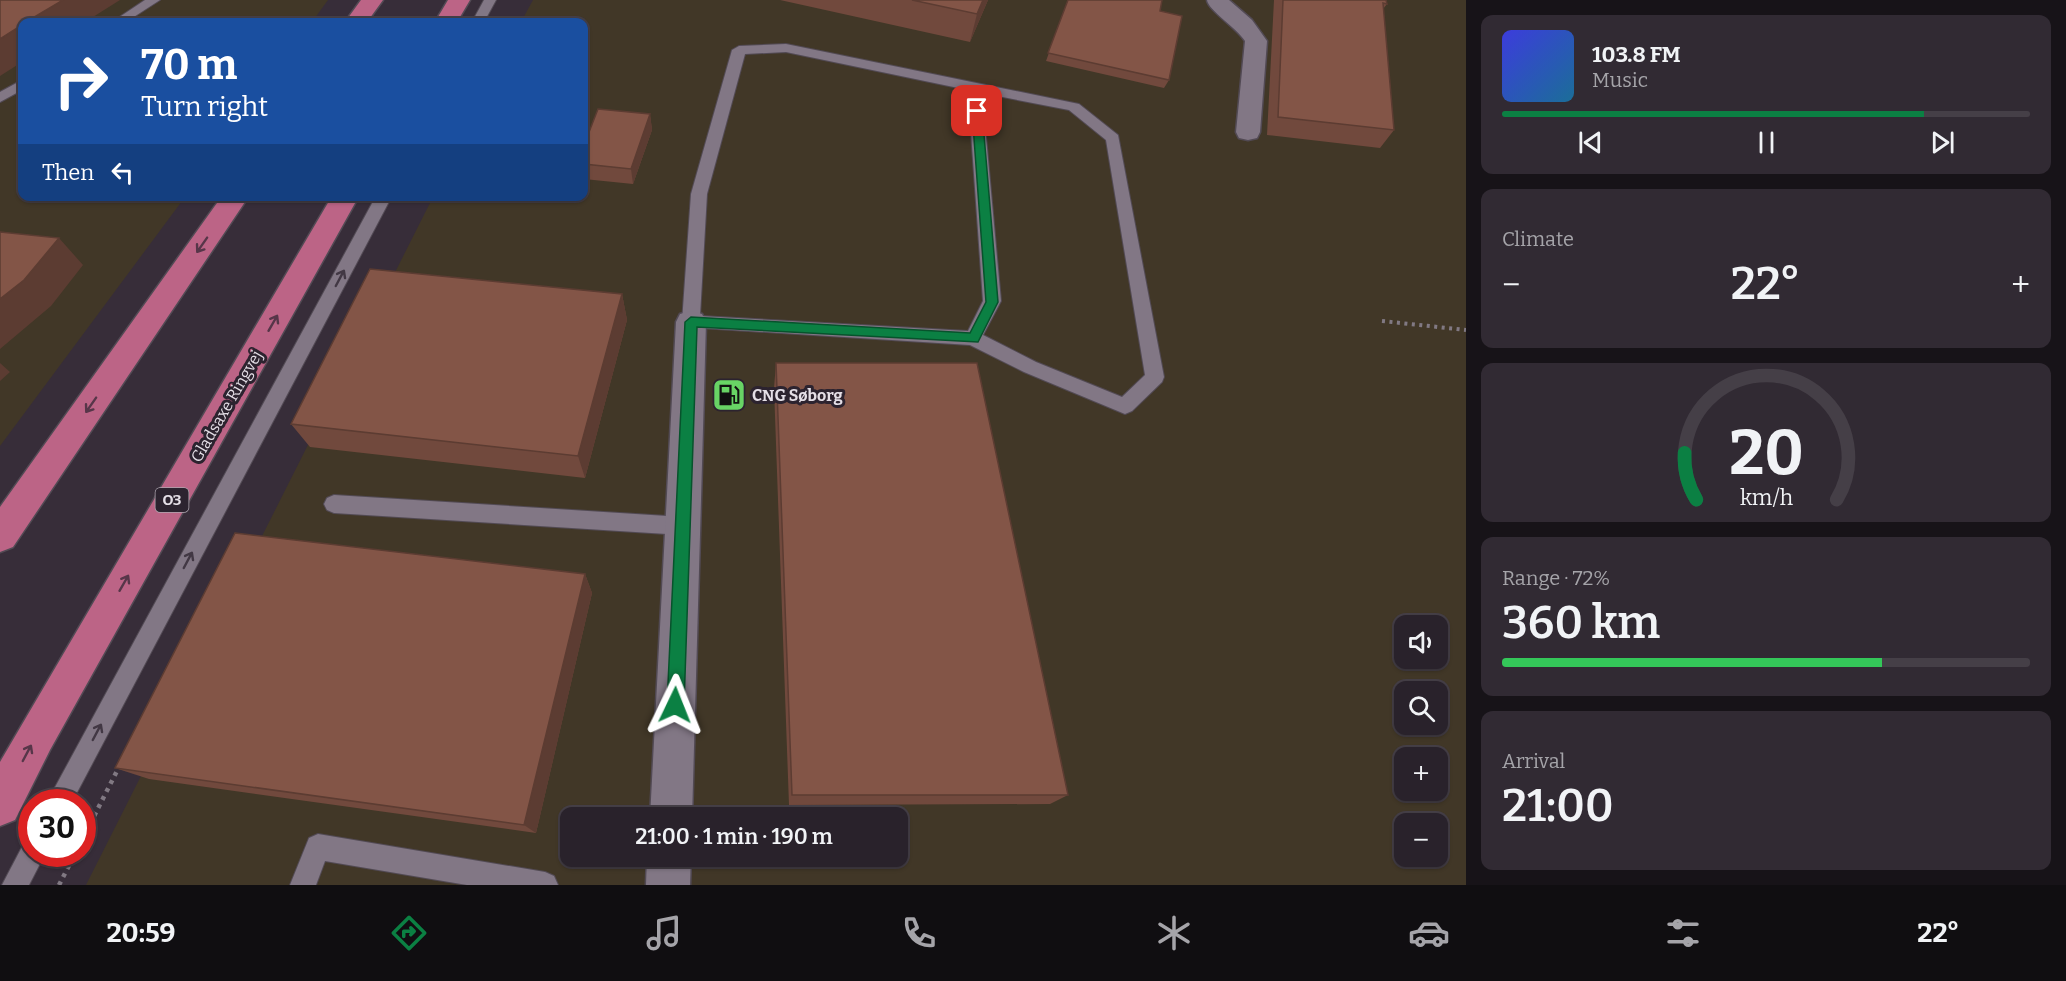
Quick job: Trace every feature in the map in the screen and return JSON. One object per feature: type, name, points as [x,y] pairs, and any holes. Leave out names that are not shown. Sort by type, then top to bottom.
[{"type":"main road","points":[[359,18],[372,0]]},
{"type":"main road","points":[[448,18],[459,0]]},
{"type":"main road","points":[[0,536],[233,201]]},
{"type":"main road","name":"Gladsaxe Ringvej","points":[[0,805],[36,736],[343,201]]},
{"type":"street","points":[[1218,0],[1217,3],[1234,15],[1251,32],[1256,41],[1248,132]]},
{"type":"street","points":[[671,807],[691,322]]},
{"type":"street","points":[[668,885],[669,867]]},
{"type":"lane","points":[[125,18],[154,0]]},
{"type":"lane","points":[[480,18],[490,0]]},
{"type":"lane","points":[[786,48],[975,87],[1074,107],[1113,138],[1155,377],[1125,406],[1030,367],[973,338],[691,322],[699,194],[739,50],[786,48]]},
{"type":"lane","points":[[2,94],[18,86]]},
{"type":"lane","points":[[973,338],[992,302],[975,87]]},
{"type":"lane","points":[[66,789],[381,201]]},
{"type":"lane","points":[[334,504],[683,526]]},
{"type":"lane","points":[[303,885],[318,847],[545,885]]},
{"type":"lane","points":[[15,885],[25,867]]},
{"type":"path","points":[[1383,321],[1466,330]]},
{"type":"path","points":[[59,885],[68,867]]},
{"type":"shaded area","points":[[0,0],[328,0],[315,18],[18,18],[18,201],[182,201],[0,446]]},
{"type":"shaded area","points":[[533,0],[1466,0],[1466,885],[86,885],[431,201],[588,201],[588,18],[523,18]]},
{"type":"building","points":[[0,0],[63,0],[33,18],[18,18],[18,28],[0,39]]},
{"type":"building","points":[[912,0],[983,0],[977,14]]},
{"type":"building","points":[[1068,0],[1162,0],[1160,11],[1182,16],[1169,80],[1048,53]]},
{"type":"building","points":[[1283,0],[1386,0],[1387,4],[1383,3],[1394,130],[1278,117]]},
{"type":"building","points":[[598,109],[650,114],[631,169],[588,164],[588,135]]},
{"type":"building","points":[[0,232],[59,238],[24,280],[0,299]]},
{"type":"building","points":[[370,269],[622,294],[578,456],[291,424]]},
{"type":"building","points":[[776,363],[977,363],[1068,795],[792,795]]},
{"type":"building","points":[[235,533],[585,574],[524,825],[115,768]]},
{"type":"place","name":"CNG Søborg","points":[[729,395]]},
{"type":"route","points":[[675,705],[691,322],[973,338],[992,302],[977,111]]}]
